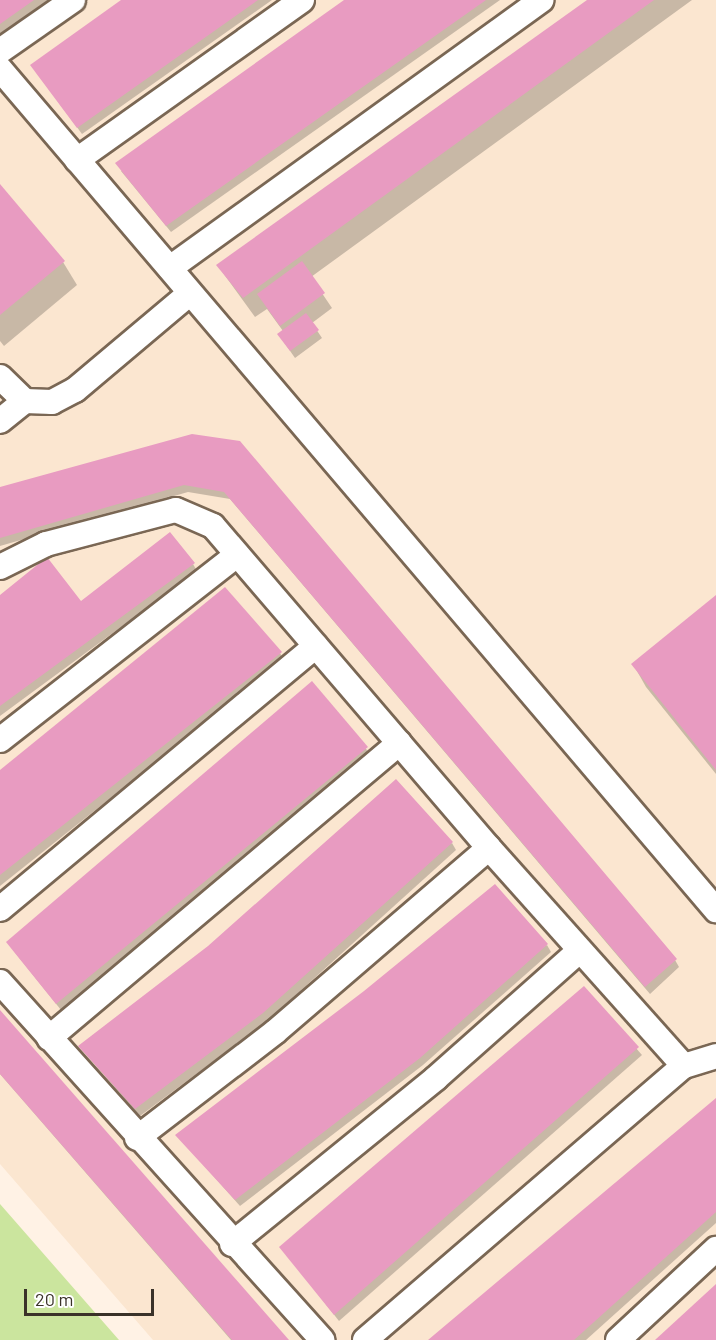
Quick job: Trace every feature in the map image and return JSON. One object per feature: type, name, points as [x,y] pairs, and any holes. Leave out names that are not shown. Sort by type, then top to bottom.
[{"type":"lane","points":[[0,51],[73,0]]},
{"type":"lane","points":[[77,160],[302,0]]},
{"type":"lane","points":[[170,268],[541,0]]},
{"type":"lane","points":[[0,69],[716,910]]},
{"type":"lane","points":[[0,421],[25,401],[52,402],[75,390],[190,293]]},
{"type":"lane","points":[[0,377],[25,401]]},
{"type":"lane","points":[[0,567],[46,544],[176,510],[213,526],[489,848],[684,1066]]},
{"type":"lane","points":[[0,740],[237,555]]},
{"type":"lane","points":[[0,909],[316,646]]},
{"type":"lane","points":[[49,1038],[399,743]]},
{"type":"lane","points":[[137,1138],[275,1032],[489,848]]},
{"type":"lane","points":[[232,1244],[436,1078],[579,951]]},
{"type":"lane","points":[[0,982],[232,1244],[322,1340]]},
{"type":"lane","points":[[365,1340],[684,1066],[716,1056]]},
{"type":"lane","points":[[618,1340],[716,1250]]},
{"type":"shaded area","points":[[0,0],[716,0],[716,1340],[153,1340],[0,1164]]},
{"type":"green space","points":[[0,1204],[119,1340],[0,1340]]},
{"type":"building","points":[[0,0],[34,0],[0,24]]},
{"type":"building","points":[[121,0],[258,0],[77,128],[30,65]]},
{"type":"building","points":[[344,0],[486,0],[166,226],[115,163]]},
{"type":"building","points":[[587,0],[654,0],[243,298],[216,265]]},
{"type":"building","points":[[0,184],[65,261],[0,315]]},
{"type":"building","points":[[302,261],[325,293],[280,326],[257,294]]},
{"type":"building","points":[[306,313],[319,330],[290,351],[277,334]]},
{"type":"building","points":[[192,434],[240,441],[677,959],[645,987],[224,492],[184,485],[0,538],[0,487]]},
{"type":"building","points":[[170,532],[195,563],[0,706],[0,595],[47,557],[81,601]]},
{"type":"building","points":[[225,587],[282,652],[0,875],[0,770]]},
{"type":"building","points":[[716,595],[716,770],[631,664]]},
{"type":"building","points":[[312,681],[368,747],[56,1004],[6,942]]},
{"type":"building","points":[[396,779],[453,842],[263,1013],[135,1109],[78,1046],[208,946]]},
{"type":"building","points":[[495,884],[548,944],[420,1058],[235,1200],[175,1135],[364,991]]},
{"type":"building","points":[[584,986],[639,1047],[334,1315],[279,1247]]},
{"type":"building","points":[[0,1010],[289,1340],[232,1340],[0,1074]]},
{"type":"building","points":[[716,1098],[716,1212],[574,1340],[428,1340]]},
{"type":"building","points":[[716,1284],[716,1340],[655,1340]]}]
